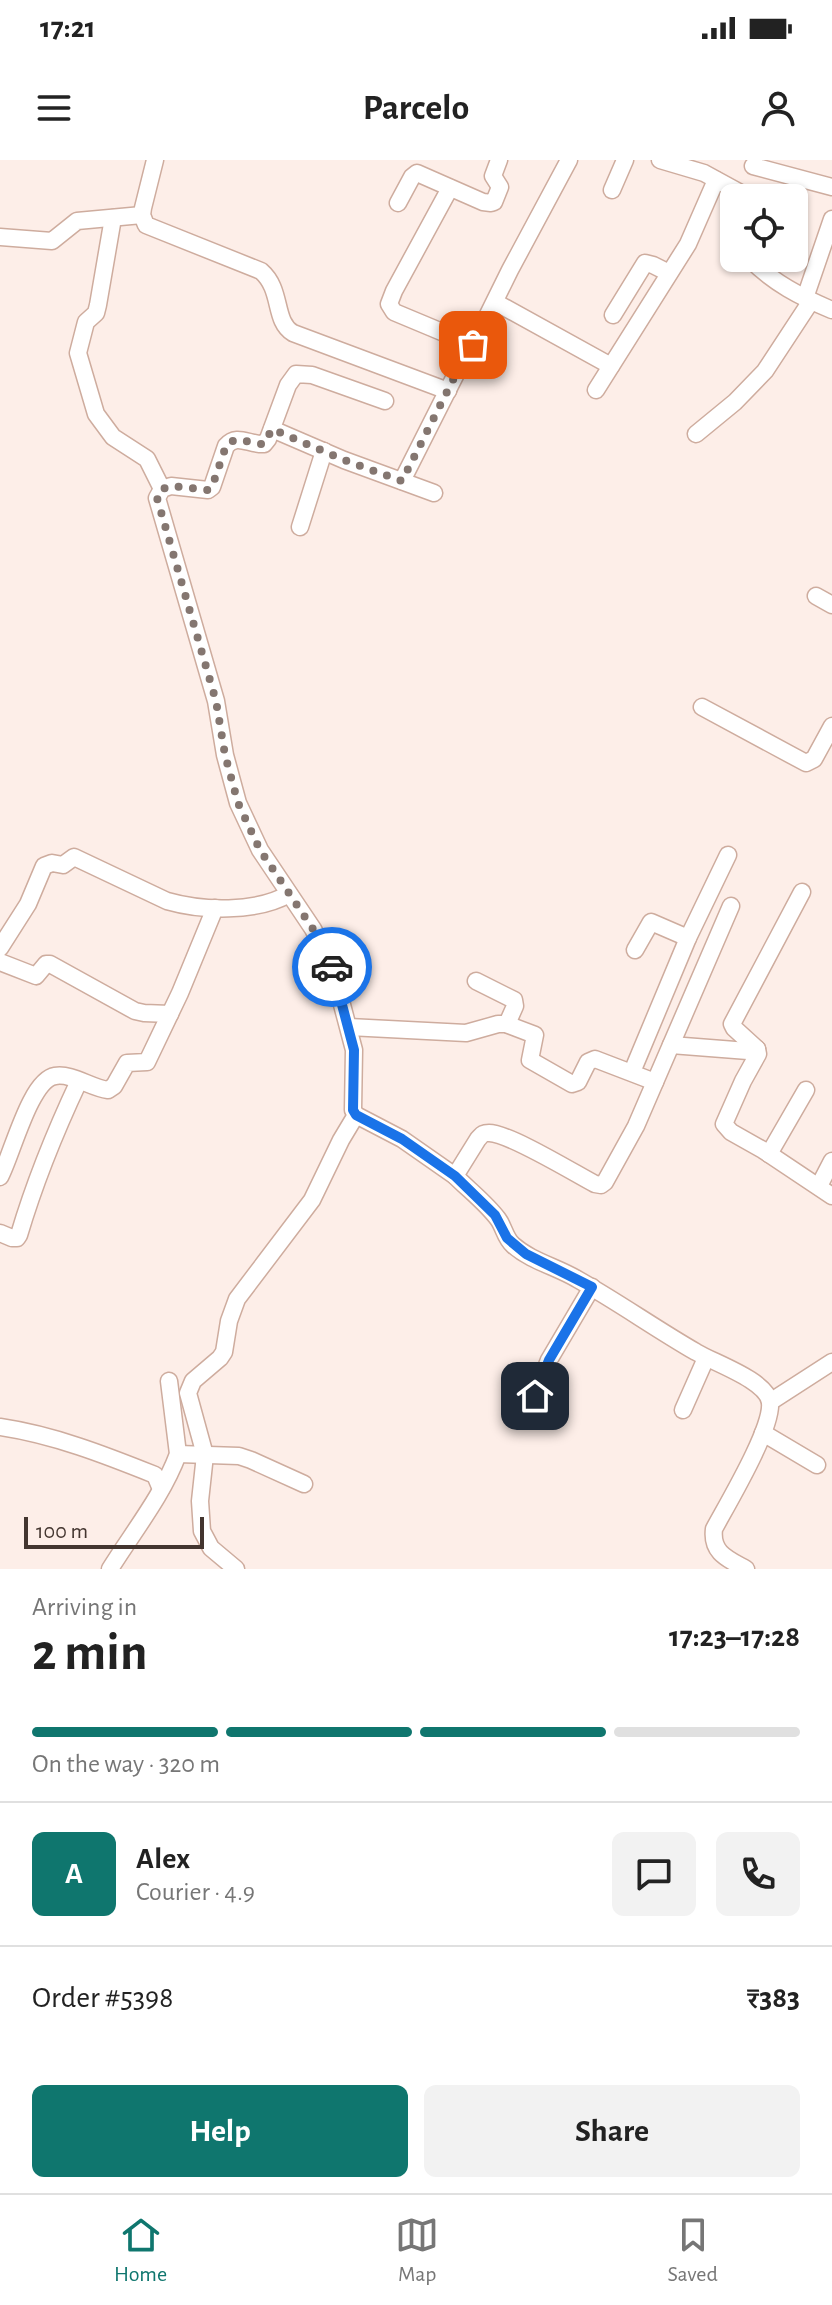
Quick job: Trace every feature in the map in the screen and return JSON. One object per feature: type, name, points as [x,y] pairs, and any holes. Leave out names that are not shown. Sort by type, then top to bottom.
[{"type":"street","points":[[155,160],[142,215],[146,225],[261,271],[273,285],[285,328],[293,333],[448,391]]},
{"type":"street","points":[[398,203],[414,173],[483,202],[494,202],[500,187],[493,176],[499,160]]},
{"type":"street","points":[[402,481],[569,160]]},
{"type":"street","points":[[612,190],[625,160]]},
{"type":"street","points":[[660,160],[704,173],[723,184]]},
{"type":"street","points":[[751,163],[832,187]]},
{"type":"street","points":[[750,184],[754,170],[751,163]]},
{"type":"street","points":[[596,390],[688,244],[716,180]]},
{"type":"street","points":[[450,188],[389,304],[394,312],[473,345]]},
{"type":"street","points":[[0,237],[52,241],[77,221],[142,215]]},
{"type":"street","points":[[113,218],[96,313],[86,322],[78,353],[96,414],[113,437],[147,459],[162,489]]},
{"type":"street","points":[[696,434],[735,402],[765,371],[808,300],[832,219]]},
{"type":"street","points":[[613,315],[645,263],[669,273]]},
{"type":"street","points":[[763,272],[788,290],[832,310]]},
{"type":"street","points":[[495,302],[611,366]]},
{"type":"street","points":[[385,401],[312,375],[296,374],[288,385],[264,444],[237,439],[230,441],[212,487],[208,490],[171,486],[162,489],[157,498],[216,701],[225,755],[238,803],[260,850],[313,929],[331,963],[354,1050],[353,1110],[356,1115],[402,1139],[455,1176],[495,1215],[512,1244],[526,1254],[592,1287],[706,1358],[755,1382],[766,1394],[770,1402],[763,1433],[714,1529],[716,1549],[746,1569]]},
{"type":"street","points":[[272,429],[434,493]]},
{"type":"street","points":[[300,527],[324,451]]},
{"type":"street","points":[[816,596],[832,605]]},
{"type":"street","points":[[702,707],[806,763],[814,759],[832,726]]},
{"type":"street","points":[[632,1072],[688,938],[728,855]]},
{"type":"street","points":[[0,948],[28,904],[44,866],[48,863],[63,865],[74,857],[167,901],[183,905],[215,908],[266,904],[289,894]]},
{"type":"street","points":[[802,892],[732,1024],[757,1049],[758,1054],[724,1124],[731,1132],[825,1191],[832,1161]]},
{"type":"street","points":[[455,1176],[478,1139],[490,1133],[518,1143],[601,1185],[608,1178],[636,1126],[731,906]]},
{"type":"street","points":[[0,1177],[41,1083],[55,1076],[104,1090],[112,1089],[127,1063],[147,1062],[215,908]]},
{"type":"street","points":[[635,950],[651,922],[688,938]]},
{"type":"street","points":[[0,962],[36,976],[46,964],[50,964],[135,1011],[170,1014]]},
{"type":"street","points":[[476,981],[514,1000],[515,1006],[507,1024]]},
{"type":"street","points":[[349,1027],[466,1033],[507,1024],[535,1035],[530,1060],[572,1084],[578,1082],[588,1062],[595,1059],[655,1082]]},
{"type":"street","points":[[671,1045],[748,1051],[757,1049]]},
{"type":"street","points":[[0,1233],[15,1239],[19,1235],[42,1163],[79,1081]]},
{"type":"street","points":[[769,1154],[806,1090]]},
{"type":"street","points":[[236,1569],[211,1548],[202,1531],[200,1501],[205,1455],[189,1399],[189,1386],[224,1352],[231,1312],[237,1299],[312,1200],[356,1115]]},
{"type":"street","points":[[535,1396],[549,1360],[592,1287]]},
{"type":"street","points":[[683,1410],[706,1358]]},
{"type":"street","points":[[770,1402],[832,1362]]},
{"type":"street","points":[[110,1569],[161,1489],[178,1454],[169,1381]]},
{"type":"street","points":[[0,1427],[27,1431],[100,1453],[155,1475],[161,1489]]},
{"type":"street","points":[[763,1433],[817,1465]]},
{"type":"street","points":[[178,1454],[227,1455],[251,1460],[304,1484]]},
{"type":"way so far","points":[[332,967],[313,929],[260,850],[238,803],[225,755],[216,701],[157,498],[162,489],[171,486],[208,490],[212,487],[230,441],[237,439],[264,444],[272,429],[402,481],[473,345]]},
{"type":"route","points":[[332,967],[354,1050],[353,1110],[356,1115],[402,1139],[455,1176],[495,1215],[512,1244],[592,1287],[549,1360],[535,1396]]}]
